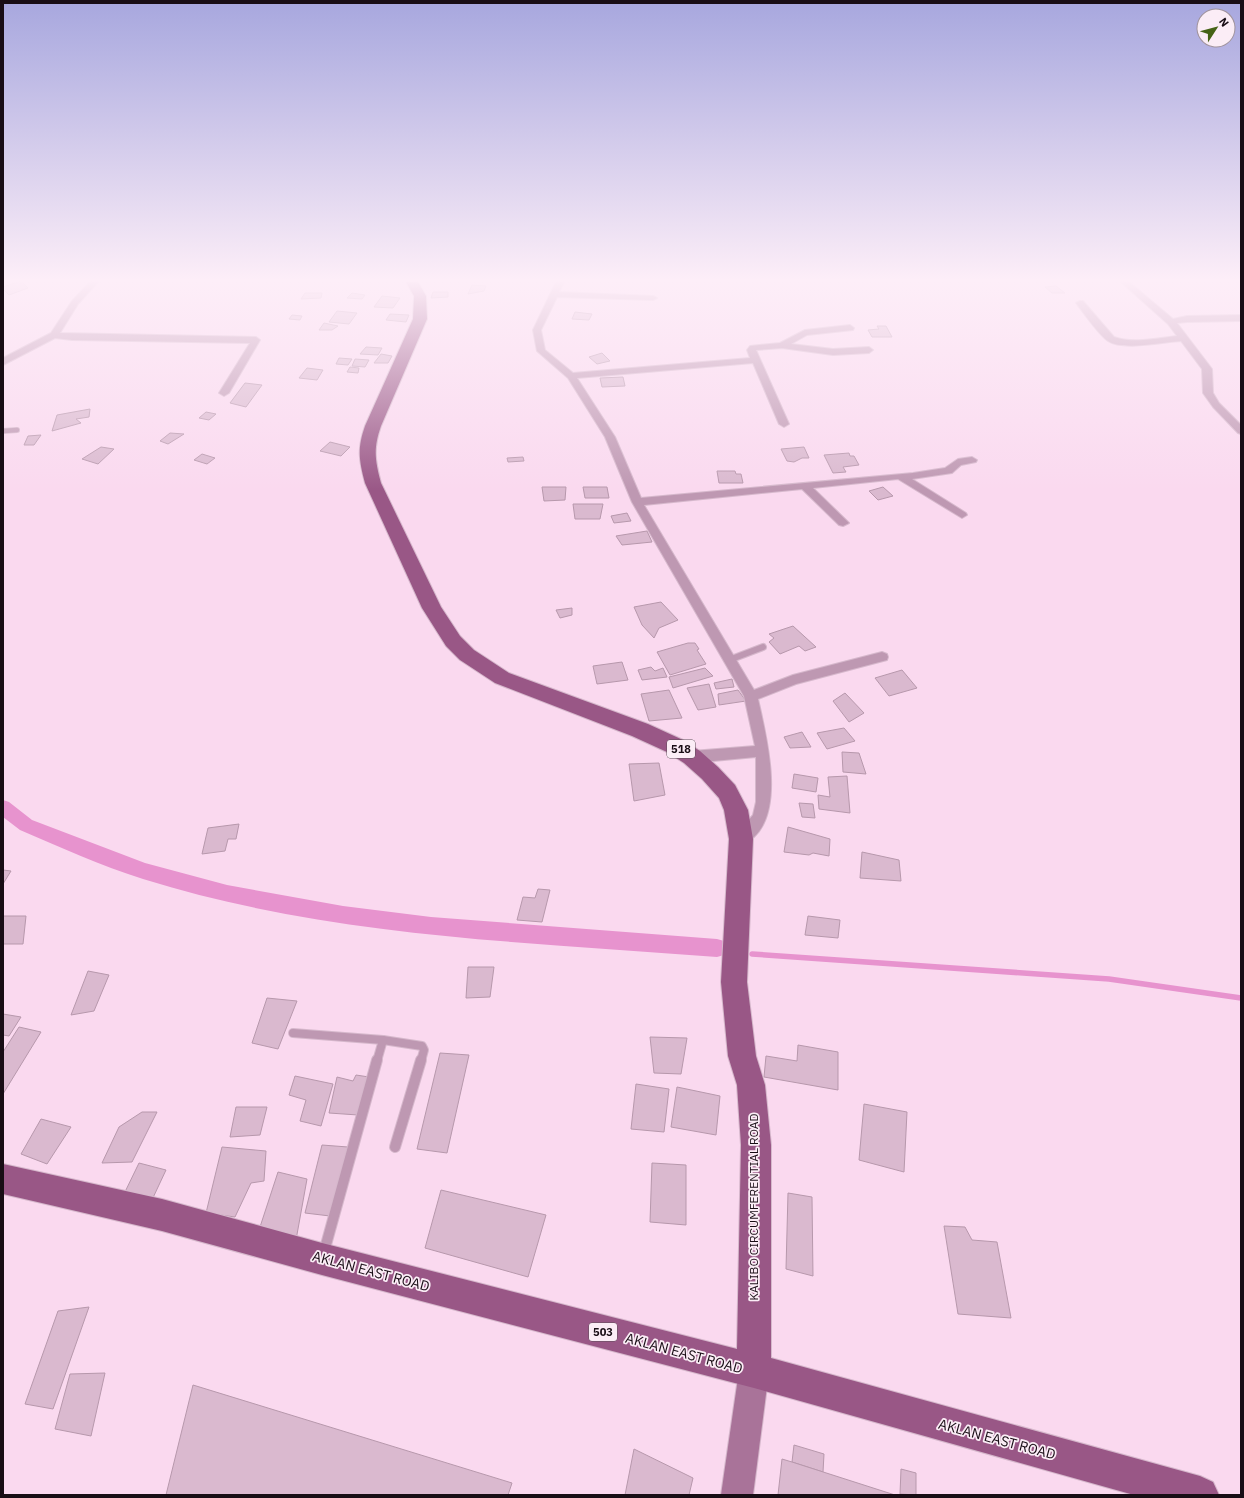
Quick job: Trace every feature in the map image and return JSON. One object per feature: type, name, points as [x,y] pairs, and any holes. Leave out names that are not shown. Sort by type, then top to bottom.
[{"type":"main road","name":"KALIBO CIRCUMFERENTIAL ROAD","points":[[406,352],[373,426],[367,443],[367,460],[373,483],[398,538],[442,625],[453,641],[467,655],[502,678],[640,730],[675,746],[692,757],[710,773],[727,792],[736,810],[741,839],[734,982],[742,1056],[754,1108],[756,1145],[754,1371],[737,1495]]},
{"type":"main road","name":"AKLAN EAST ROAD","points":[[3,1179],[162,1215],[322,1259],[754,1371],[1200,1495]]},
{"type":"street","points":[[3,362],[22,352]]},
{"type":"street","points":[[224,393],[249,352]]},
{"type":"street","points":[[542,352],[571,376],[610,438],[637,502],[751,696],[763,751],[763,802],[760,817],[752,829],[741,839]]},
{"type":"street","points":[[752,352],[784,424]]},
{"type":"street","points":[[1194,352],[1207,369],[1208,393],[1216,405],[1241,431]]},
{"type":"street","points":[[571,376],[756,360]]},
{"type":"street","points":[[637,502],[804,485],[913,476],[948,471],[958,462],[972,460]]},
{"type":"street","points":[[900,476],[962,515]]},
{"type":"street","points":[[804,485],[843,523]]},
{"type":"street","points":[[751,696],[793,680],[882,657]]},
{"type":"street","points":[[692,757],[763,751]]},
{"type":"lane","points":[[3,431],[17,430]]},
{"type":"lane","points":[[729,660],[763,647]]},
{"type":"lane","points":[[293,1033],[383,1040],[419,1045],[424,1050],[395,1147]]},
{"type":"lane","points":[[322,1259],[383,1040]]},
{"type":"building","points":[[362,352],[380,352],[378,355],[360,354]]},
{"type":"building","points":[[602,353],[610,361],[597,364],[589,357]]},
{"type":"building","points":[[381,354],[392,356],[388,363],[374,363]]},
{"type":"building","points":[[339,358],[352,359],[348,365],[336,364]]},
{"type":"building","points":[[355,359],[369,360],[365,367],[352,366]]},
{"type":"building","points":[[350,367],[359,368],[358,373],[347,372]]},
{"type":"building","points":[[307,368],[323,370],[317,380],[299,378]]},
{"type":"building","points":[[623,377],[625,386],[602,387],[600,378]]},
{"type":"building","points":[[245,383],[262,385],[246,407],[230,403]]},
{"type":"building","points":[[90,409],[89,417],[76,419],[81,423],[52,431],[57,415]]},
{"type":"building","points":[[206,412],[216,414],[209,420],[199,418]]},
{"type":"building","points":[[170,433],[184,434],[168,444],[160,441]]},
{"type":"building","points":[[41,435],[34,445],[24,445],[28,436]]},
{"type":"building","points":[[330,442],[350,447],[341,456],[320,451]]},
{"type":"building","points":[[101,447],[114,449],[98,464],[82,459]]},
{"type":"building","points":[[804,447],[809,458],[802,458],[794,462],[787,461],[781,449]]},
{"type":"building","points":[[849,453],[850,456],[854,456],[859,465],[843,467],[846,472],[833,473],[824,455]]},
{"type":"building","points":[[202,454],[215,458],[207,464],[194,460]]},
{"type":"building","points":[[523,457],[524,461],[508,462],[507,458]]},
{"type":"building","points":[[717,471],[735,471],[736,474],[741,474],[743,483],[719,483]]},
{"type":"building","points":[[542,487],[566,487],[565,500],[544,501]]},
{"type":"building","points":[[583,487],[607,487],[609,498],[585,498]]},
{"type":"building","points":[[883,487],[893,496],[878,500],[869,491]]},
{"type":"building","points":[[573,504],[603,504],[600,519],[575,519]]},
{"type":"building","points":[[627,513],[631,521],[614,523],[611,516]]},
{"type":"building","points":[[647,531],[652,542],[622,545],[616,536]]},
{"type":"building","points":[[661,602],[678,620],[659,628],[654,638],[642,625],[634,607]]},
{"type":"building","points":[[572,608],[572,615],[560,618],[556,610]]},
{"type":"building","points":[[793,626],[816,647],[805,651],[799,646],[780,654],[769,642],[774,638],[769,634]]},
{"type":"building","points":[[688,643],[695,643],[699,649],[697,650],[706,664],[670,675],[657,652]]},
{"type":"building","points":[[622,662],[628,680],[597,684],[593,666]]},
{"type":"building","points":[[651,667],[655,671],[663,668],[667,677],[642,680],[638,670]]},
{"type":"building","points":[[705,668],[713,676],[673,688],[669,677]]},
{"type":"building","points":[[902,670],[917,688],[889,696],[875,678]]},
{"type":"building","points":[[732,679],[734,687],[716,689],[714,683]]},
{"type":"building","points":[[709,684],[716,707],[698,710],[687,688]]},
{"type":"building","points":[[669,690],[682,718],[649,721],[641,694]]},
{"type":"building","points":[[738,690],[746,701],[719,705],[718,694]]},
{"type":"building","points":[[845,693],[864,713],[849,722],[833,701]]},
{"type":"building","points":[[844,728],[855,741],[827,749],[817,733]]},
{"type":"building","points":[[802,732],[811,747],[790,748],[784,737]]},
{"type":"building","points":[[842,752],[859,753],[866,774],[843,772]]},
{"type":"building","points":[[659,763],[665,795],[634,801],[629,764]]},
{"type":"building","points":[[794,774],[818,778],[816,792],[792,788]]},
{"type":"building","points":[[847,776],[850,813],[819,809],[818,795],[830,797],[828,777]]},
{"type":"building","points":[[799,803],[813,804],[815,818],[802,817]]},
{"type":"building","points":[[239,824],[236,839],[228,839],[225,851],[202,854],[208,828]]},
{"type":"building","points":[[788,827],[830,839],[829,856],[813,853],[809,855],[784,852]]},
{"type":"building","points":[[862,852],[899,860],[901,881],[860,878]]},
{"type":"building","points":[[3,870],[11,871],[3,884]]},
{"type":"building","points":[[538,889],[550,890],[542,922],[517,920],[523,897],[535,898]]},
{"type":"building","points":[[3,916],[26,916],[23,944],[3,944]]},
{"type":"building","points":[[808,916],[840,920],[838,938],[805,935]]},
{"type":"building","points":[[468,967],[494,967],[490,997],[466,998]]},
{"type":"building","points":[[88,971],[109,975],[94,1011],[71,1015]]},
{"type":"building","points":[[267,998],[297,1001],[278,1049],[252,1043]]},
{"type":"building","points":[[3,1014],[21,1017],[9,1036],[3,1035]]},
{"type":"building","points":[[19,1027],[41,1032],[3,1094],[3,1052]]},
{"type":"building","points":[[650,1037],[687,1038],[681,1074],[654,1073]]},
{"type":"building","points":[[798,1045],[838,1052],[838,1090],[764,1077],[766,1056],[797,1061]]},
{"type":"building","points":[[440,1053],[469,1055],[447,1153],[417,1149]]},
{"type":"building","points":[[356,1075],[369,1077],[358,1115],[329,1113],[337,1077],[353,1081]]},
{"type":"building","points":[[295,1076],[333,1084],[321,1126],[300,1121],[306,1100],[289,1095]]},
{"type":"building","points":[[636,1084],[669,1089],[664,1132],[631,1129]]},
{"type":"building","points":[[677,1087],[720,1096],[716,1135],[671,1127]]},
{"type":"building","points":[[864,1104],[907,1112],[904,1172],[859,1160]]},
{"type":"building","points":[[236,1107],[267,1107],[260,1135],[230,1137]]},
{"type":"building","points":[[142,1112],[157,1112],[132,1162],[102,1163],[119,1127]]},
{"type":"building","points":[[41,1119],[71,1127],[47,1164],[21,1154]]},
{"type":"building","points":[[322,1145],[348,1147],[330,1216],[305,1213]]},
{"type":"building","points":[[222,1147],[266,1151],[264,1181],[251,1183],[235,1217],[206,1213]]},
{"type":"building","points":[[139,1163],[166,1170],[151,1202],[123,1196]]},
{"type":"building","points":[[652,1163],[686,1165],[686,1225],[650,1222]]},
{"type":"building","points":[[278,1172],[307,1179],[296,1240],[260,1227]]},
{"type":"building","points":[[441,1190],[546,1215],[528,1277],[425,1248]]},
{"type":"building","points":[[788,1193],[812,1197],[813,1276],[786,1269]]},
{"type":"building","points":[[944,1226],[965,1227],[972,1240],[997,1242],[1011,1318],[958,1314]]},
{"type":"building","points":[[89,1307],[53,1409],[25,1404],[58,1311]]},
{"type":"building","points":[[105,1373],[91,1436],[55,1429],[70,1374]]},
{"type":"building","points":[[193,1385],[512,1483],[508,1495],[166,1495]]},
{"type":"building","points":[[794,1445],[824,1454],[823,1472],[792,1462]]},
{"type":"building","points":[[634,1449],[693,1478],[689,1495],[625,1495]]},
{"type":"building","points":[[782,1459],[792,1462],[895,1495],[778,1495]]},
{"type":"building","points":[[901,1469],[916,1473],[916,1495],[900,1494]]},
{"type":"waterway","points":[[3,807],[26,825],[143,871],[227,893],[343,915],[431,926],[717,948]]},
{"type":"waterway","points":[[752,954],[1109,979],[1241,998]]}]
